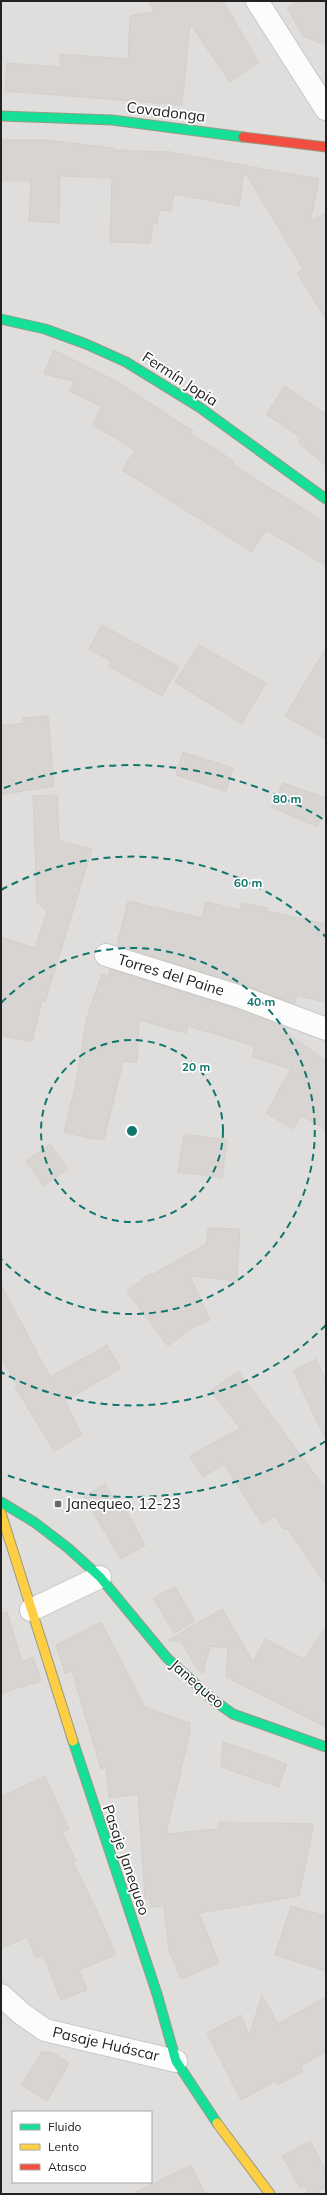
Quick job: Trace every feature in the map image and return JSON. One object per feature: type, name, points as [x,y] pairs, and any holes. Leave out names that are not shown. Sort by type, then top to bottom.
[{"type":"street","points":[[257,1],[326,109]]},
{"type":"street","name":"Covadonga","points":[[1,116],[112,120],[326,147]]},
{"type":"street","name":"Fermín Jopia","points":[[1,319],[50,330],[84,341],[147,372],[295,475],[326,499]]},
{"type":"street","name":"Torres del Paine","points":[[106,955],[240,997],[326,1029]]},
{"type":"street","name":"Janequeo","points":[[1,1502],[34,1522],[68,1548],[100,1577],[167,1658],[212,1699],[233,1714],[326,1747]]},
{"type":"street","name":"Pasaje Janequeo","points":[[1,1513],[95,1811],[157,1994],[176,2061],[230,2142],[270,2194]]},
{"type":"street","points":[[31,1610],[100,1577]]},
{"type":"street","name":"Pasaje Huáscar","points":[[1,1995],[22,2014],[45,2030],[176,2061]]},
{"type":"shaded area","points":[[1,1],[326,1],[326,2194],[1,2194]]},
{"type":"building","points":[[149,1],[223,1],[259,62],[230,82],[190,24],[182,105],[5,91],[7,63],[60,67],[60,54],[128,59],[130,16],[154,12]]},
{"type":"building","points":[[300,1],[326,1],[326,45],[304,37],[287,8]]},
{"type":"building","points":[[1,140],[47,140],[113,148],[113,150],[165,151],[319,179],[310,222],[326,213],[326,320],[297,273],[303,269],[244,171],[239,206],[174,194],[171,211],[159,210],[157,224],[153,223],[150,243],[110,242],[112,178],[60,176],[59,223],[29,221],[31,181],[1,181]]},
{"type":"building","points":[[54,350],[116,381],[193,431],[191,434],[234,461],[232,464],[326,523],[326,566],[266,530],[252,552],[122,470],[135,450],[93,425],[101,406],[69,391],[74,381],[44,374]]},
{"type":"building","points":[[285,386],[324,413],[326,411],[326,466],[298,442],[302,438],[266,414]]},
{"type":"building","points":[[102,625],[179,667],[162,696],[108,666],[111,661],[89,649]]},
{"type":"building","points":[[199,645],[266,683],[242,724],[175,682]]},
{"type":"building","points":[[326,648],[326,739],[285,716]]},
{"type":"building","points":[[48,716],[54,786],[1,795],[1,726],[24,723],[23,718]]},
{"type":"building","points":[[183,752],[233,768],[226,791],[176,775]]},
{"type":"building","points":[[283,783],[326,798],[326,808],[317,827],[272,807]]},
{"type":"building","points":[[57,795],[59,841],[92,849],[45,1002],[42,1001],[32,1042],[1,1035],[1,937],[35,948],[47,912],[37,902],[33,796]]},
{"type":"building","points":[[128,901],[202,918],[206,902],[240,910],[242,903],[268,908],[267,911],[326,924],[326,1002],[297,996],[294,1004],[245,985],[117,945]]},
{"type":"building","points":[[110,969],[237,1009],[287,1028],[285,1032],[326,1061],[326,1130],[301,1115],[293,1129],[266,1113],[291,1069],[252,1057],[255,1046],[188,1026],[186,1033],[139,1020],[137,1062],[123,1062],[104,1139],[94,1139],[64,1132],[76,1083],[87,1017],[102,974],[109,976]]},
{"type":"building","points":[[184,1134],[227,1140],[222,1178],[178,1172]]},
{"type":"building","points":[[50,1144],[68,1169],[44,1186],[26,1161]]},
{"type":"building","points":[[208,1228],[240,1229],[237,1281],[190,1276],[210,1320],[192,1328],[168,1346],[127,1291],[151,1273],[152,1275],[207,1243]]},
{"type":"building","points":[[1,1285],[50,1377],[107,1345],[121,1368],[65,1401],[82,1435],[54,1451],[15,1387],[17,1385],[1,1356]]},
{"type":"building","points":[[316,1359],[326,1380],[326,1440],[293,1371]]},
{"type":"building","points":[[238,1371],[326,1489],[326,1585],[287,1528],[284,1530],[275,1516],[262,1524],[224,1464],[203,1477],[190,1456],[240,1428],[211,1391]]},
{"type":"building","points":[[105,1484],[122,1512],[126,1510],[145,1545],[121,1559],[84,1497]]},
{"type":"building","points":[[175,1587],[195,1621],[174,1633],[153,1598]]},
{"type":"building","points":[[222,1609],[253,1662],[265,1639],[304,1659],[326,1627],[326,1727],[226,1677],[228,1648],[210,1646],[203,1674],[197,1668],[181,1642],[168,1640]]},
{"type":"building","points":[[7,1612],[22,1662],[33,1657],[41,1681],[1,1693],[1,1613]]},
{"type":"building","points":[[101,1622],[144,1705],[142,1706],[190,1723],[190,1732],[166,1834],[218,1829],[218,1822],[314,1824],[299,1896],[199,1913],[219,1963],[181,1979],[169,1951],[164,1906],[151,1907],[150,1899],[145,1898],[138,1794],[109,1798],[106,1767],[101,1769],[72,1671],[65,1673],[56,1645]]},
{"type":"building","points":[[223,1742],[287,1764],[279,1787],[221,1767]]},
{"type":"building","points":[[45,1776],[69,1829],[62,1832],[76,1861],[73,1862],[116,1955],[79,1970],[87,1990],[61,2000],[43,1955],[36,1958],[27,1937],[1,1948],[1,1797]]},
{"type":"building","points":[[291,1906],[326,1916],[326,1971],[275,1955]]},
{"type":"building","points":[[262,1995],[278,2024],[326,1997],[326,2052],[300,2066],[303,2071],[278,2085],[276,2081],[241,2100],[207,2033],[241,2015],[249,2036]]},
{"type":"building","points":[[42,2052],[52,2052],[69,2063],[47,2101],[21,2085]]},
{"type":"building","points":[[310,2141],[326,2171],[326,2187],[313,2194],[309,2194],[304,2185],[300,2188],[282,2156]]},
{"type":"building","points":[[191,2165],[205,2194],[132,2194]]},
{"type":"traffic: fast","points":[[1,116],[112,120],[243,137]]},
{"type":"traffic: fast","points":[[1,319],[45,329],[86,344],[126,362],[199,407],[326,499]]},
{"type":"traffic: fast","points":[[1,1502],[34,1522],[68,1548],[100,1577],[167,1658],[212,1699],[233,1714],[326,1747]]},
{"type":"traffic: fast","points":[[73,1741],[157,1994],[176,2061],[217,2123]]},
{"type":"traffic: slow","points":[[1,1513],[73,1741]]},
{"type":"traffic: slow","points":[[217,2123],[270,2194]]},
{"type":"traffic: jam","points":[[243,137],[326,147]]},
{"type":"place","name":"Janequeo, 12-23","points":[[58,1504]]}]
